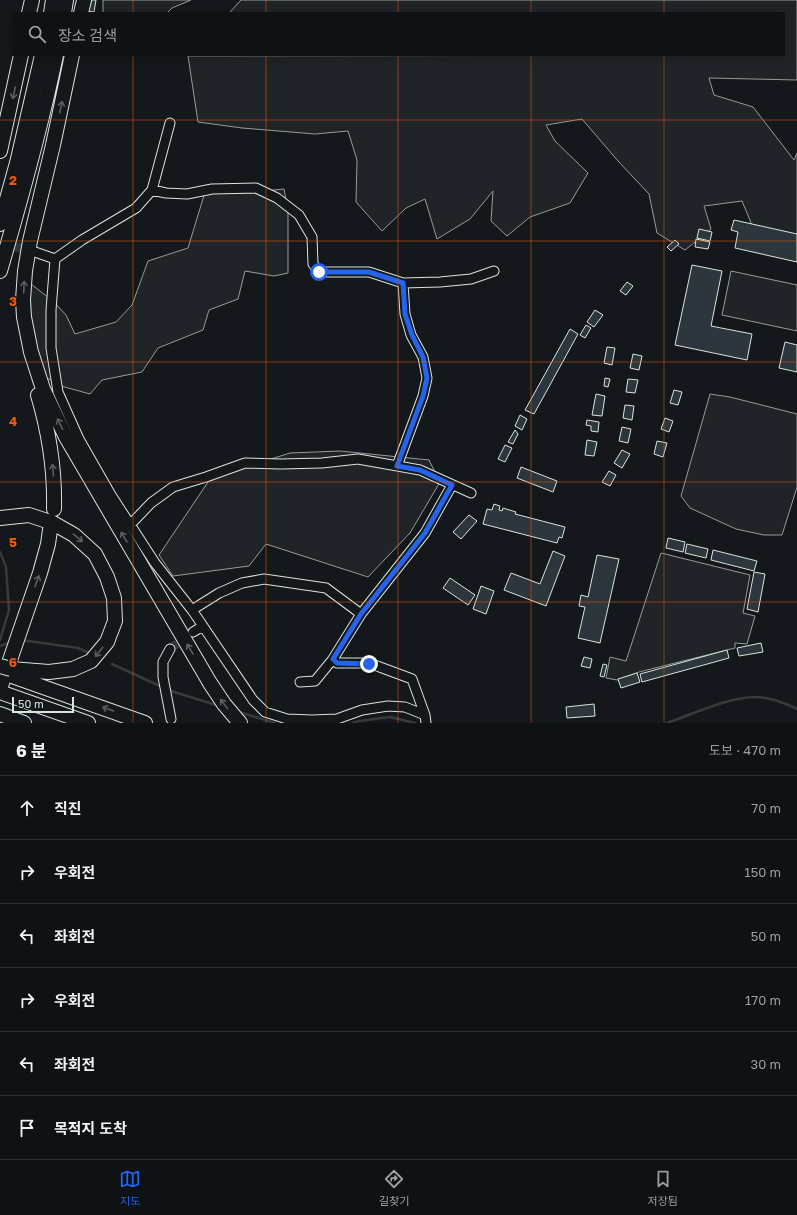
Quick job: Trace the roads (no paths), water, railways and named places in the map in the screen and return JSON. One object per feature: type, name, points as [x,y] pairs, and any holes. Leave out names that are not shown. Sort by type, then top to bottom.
[{"type":"highway","points":[[29,12],[32,0]]},
{"type":"highway","points":[[51,12],[53,0]]},
{"type":"highway","points":[[64,12],[66,0]]},
{"type":"highway","points":[[81,12],[84,0]]},
{"type":"highway","points":[[0,151],[21,56]]},
{"type":"highway","points":[[0,224],[17,163],[42,56]]},
{"type":"highway","points":[[0,271],[40,126],[56,56]]},
{"type":"highway","points":[[54,509],[54,474],[52,452],[26,348],[23,300],[25,271],[30,241],[53,145],[72,56]]},
{"type":"highway","points":[[24,317],[37,373],[66,437],[210,683],[224,704],[240,723]]},
{"type":"highway","points":[[1,518],[29,515],[53,523],[74,535],[95,554],[108,577],[114,598],[115,621],[107,642],[91,661],[73,669],[49,672],[5,670]]},
{"type":"highway","points":[[50,530],[44,560],[1,691],[88,723]]},
{"type":"highway","points":[[5,670],[145,723]]},
{"type":"highway","points":[[0,714],[24,723]]},
{"type":"street","points":[[55,259],[82,240],[136,208],[152,190],[170,123]]},
{"type":"street","points":[[152,190],[166,193],[187,194],[212,189],[256,188],[277,198],[299,215],[312,237],[313,264],[319,272],[369,272],[403,283],[472,279],[494,271]]},
{"type":"street","points":[[35,252],[55,259]]},
{"type":"street","points":[[55,259],[51,310],[51,348],[58,392],[79,439],[111,496],[155,563],[192,610],[253,700],[265,712],[287,719],[337,719],[362,710],[388,706],[405,707],[426,719]]},
{"type":"street","points":[[397,466],[423,396],[427,378],[423,357],[412,335],[405,314],[403,283]]},
{"type":"street","points":[[130,525],[151,504],[173,487],[244,463],[281,464],[358,459],[420,470],[471,493]]},
{"type":"street","points":[[300,682],[316,682],[333,659],[361,614],[425,533],[452,485]]},
{"type":"street","points":[[192,610],[219,593],[242,583],[264,580],[326,588],[361,614]]},
{"type":"street","points":[[193,632],[203,626]]},
{"type":"street","points":[[170,649],[163,662],[163,677],[171,719]]},
{"type":"street","points":[[333,659],[337,663],[369,664],[412,679],[426,719]]},
{"type":"waterway","points":[[0,552],[6,567],[9,610],[0,640]]},
{"type":"waterway","points":[[21,640],[78,648],[89,653]]},
{"type":"waterway","points":[[0,646],[11,642]]},
{"type":"waterway","points":[[112,664],[162,687]]},
{"type":"waterway","points":[[168,690],[219,706]]},
{"type":"waterway","points":[[667,723],[722,703],[745,698],[756,697],[771,699],[797,709]]},
{"type":"waterway","points":[[239,712],[275,723]]},
{"type":"waterway","points":[[353,723],[390,717],[415,723]]},
{"type":"tunnel","points":[[0,242],[33,252]]},
{"type":"tunnel","points":[[170,649],[188,635]]}]
